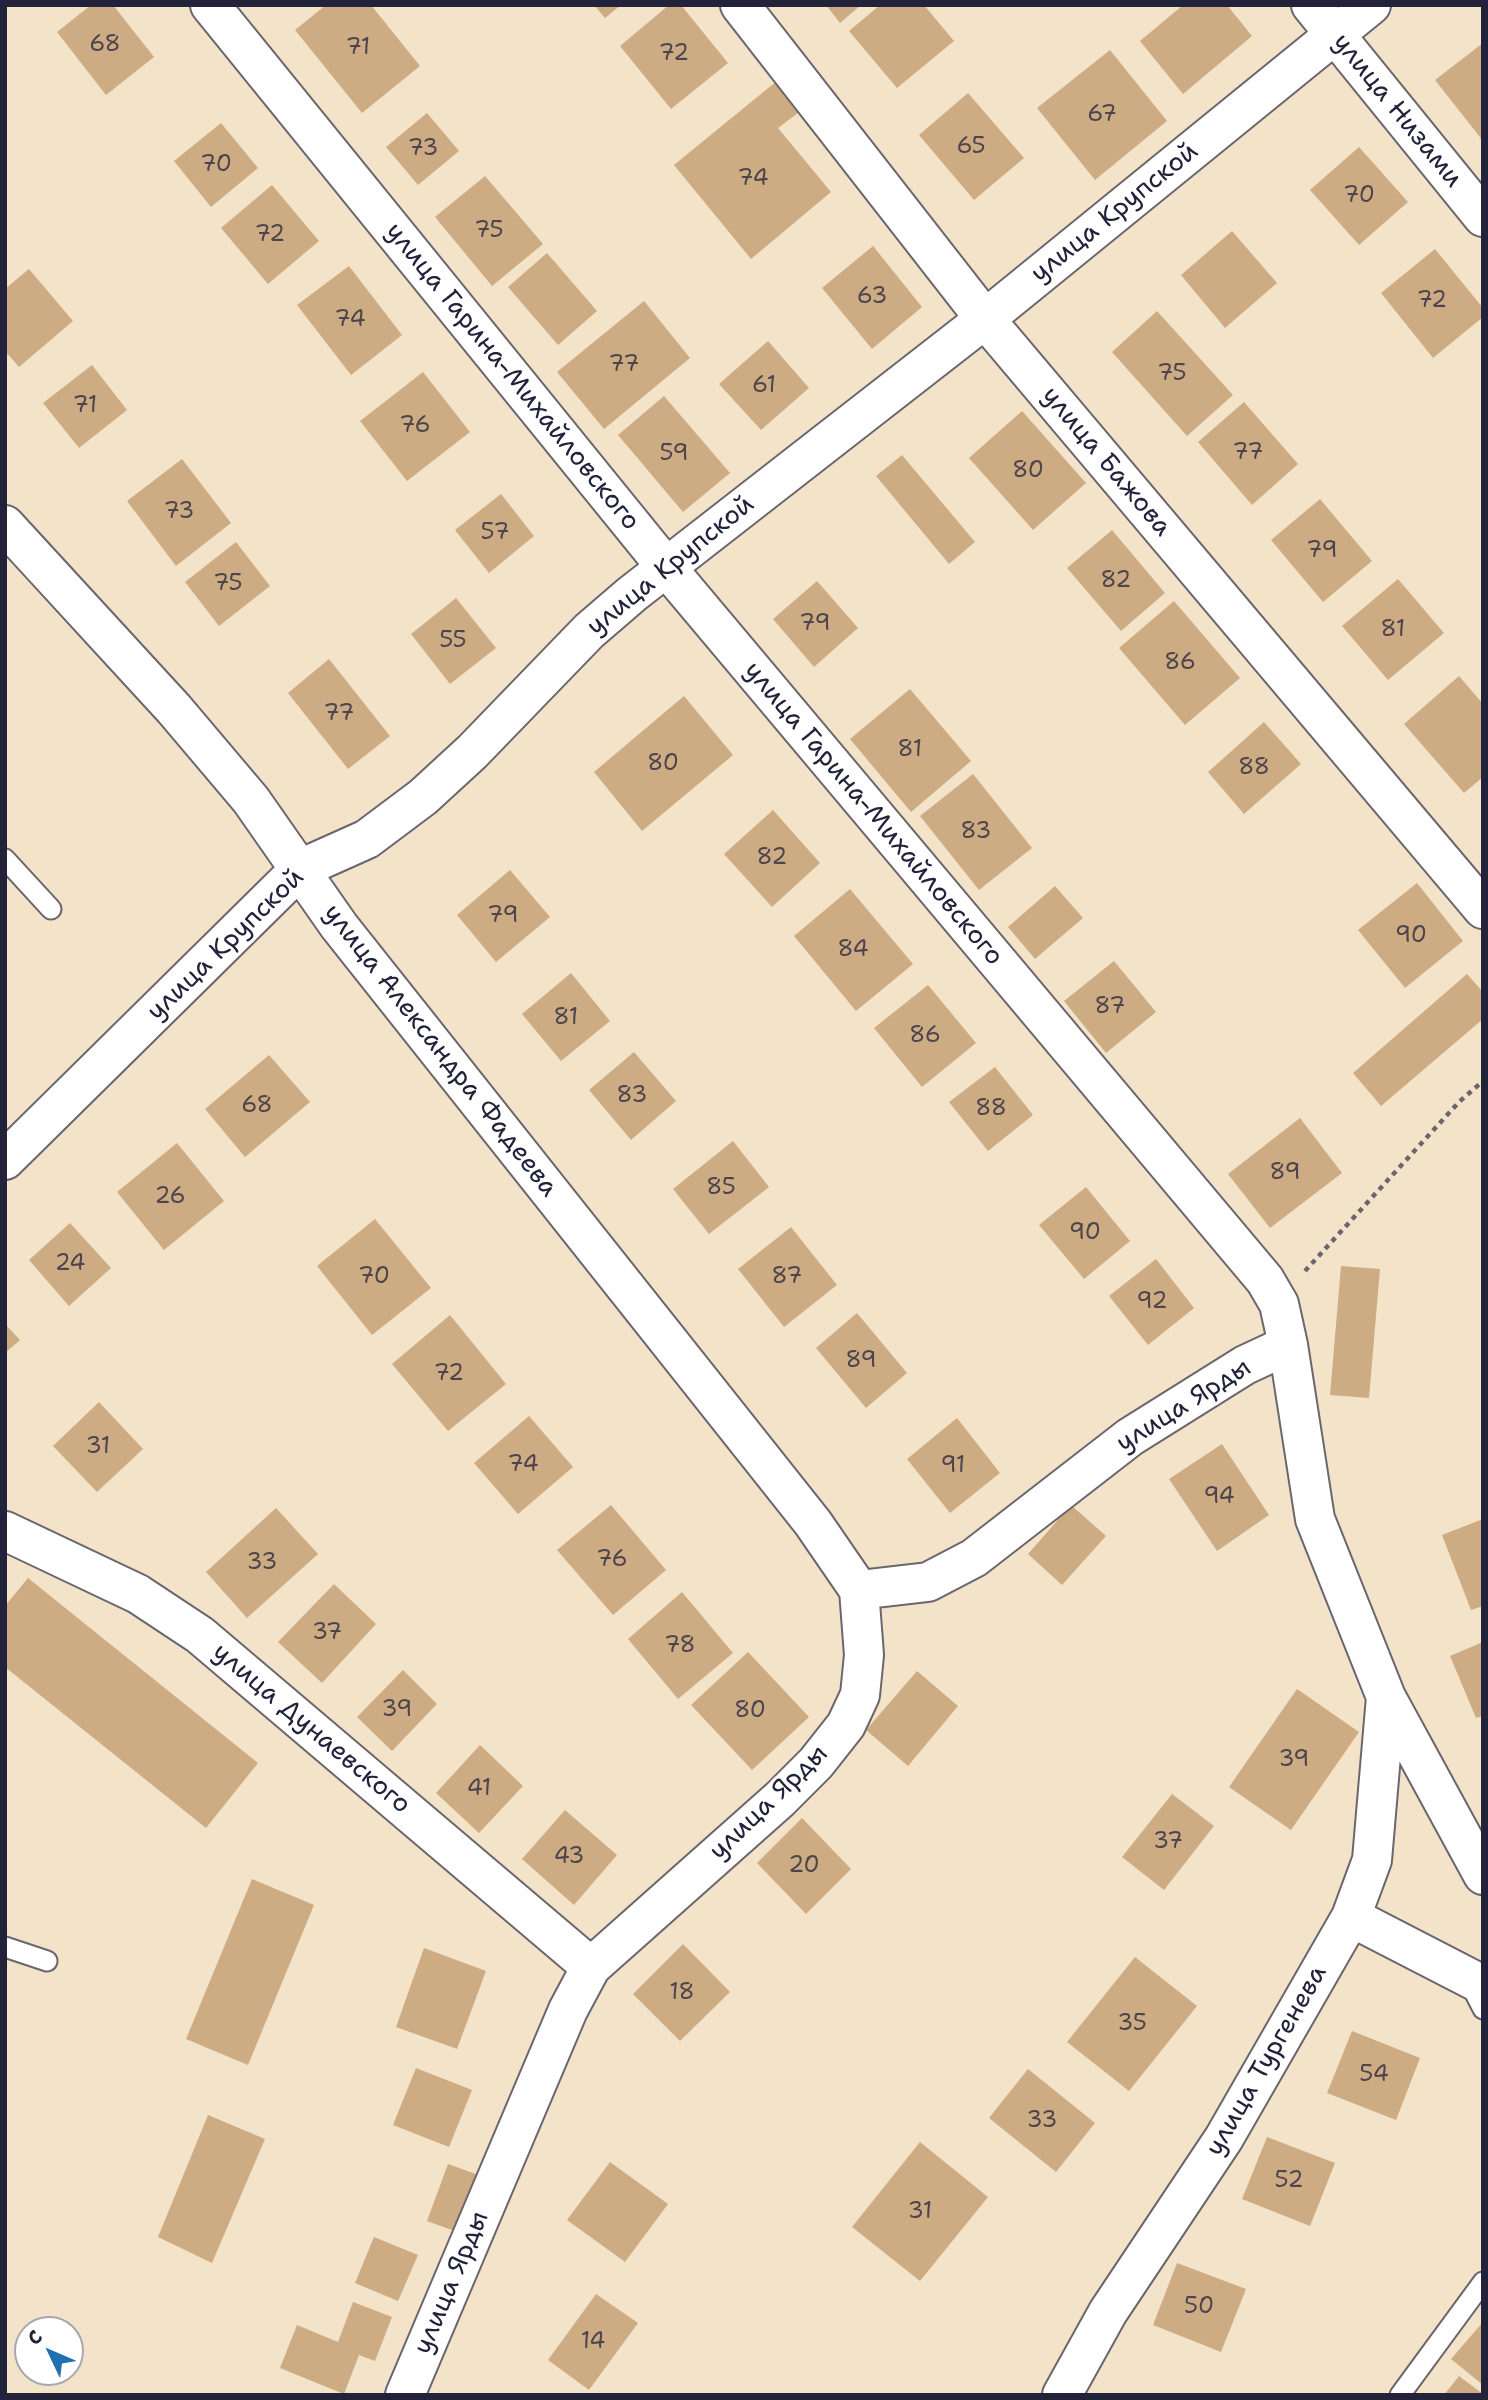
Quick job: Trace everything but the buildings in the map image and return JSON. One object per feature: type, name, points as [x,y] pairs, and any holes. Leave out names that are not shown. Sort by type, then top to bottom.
[{"type":"street","name":"улица Гарина-Михайловского","points":[[210,5],[666,567],[1265,1280],[1279,1304],[1288,1345],[1315,1519],[1386,1697],[1483,1875]]},
{"type":"street","name":"улица Бажова","points":[[740,5],[985,319],[1483,909]]},
{"type":"street","name":"улица Низами","points":[[1311,5],[1483,217]]},
{"type":"street","name":"улица Крупской","points":[[5,1160],[300,869],[367,839],[423,797],[472,752],[589,631],[666,567],[985,319],[1371,5]]},
{"type":"street","name":"улица Александра Фадеева","points":[[5,525],[174,709],[251,800],[339,926],[814,1523],[859,1590]]},
{"type":"street","name":"улица Ярды","points":[[405,2395],[568,2010],[591,1968],[780,1799],[816,1763],[846,1725],[860,1695],[864,1655],[859,1590],[928,1582],[974,1558],[1130,1437],[1245,1365],[1288,1345]]},
{"type":"street","name":"улица Дунаевского","points":[[5,1531],[138,1594],[200,1635],[591,1968]]},
{"type":"street","name":"улица Тургенева","points":[[1062,2395],[1108,2312],[1224,2138],[1351,1917],[1372,1860],[1386,1697]]},
{"type":"street","points":[[1351,1917],[1477,1990]]},
{"type":"lane","points":[[5,859],[51,909]]},
{"type":"lane","points":[[5,1947],[47,1961]]},
{"type":"lane","points":[[1400,2395],[1483,2282]]},
{"type":"path","points":[[1279,1304],[1330,1242],[1459,1102],[1483,1081]]}]
